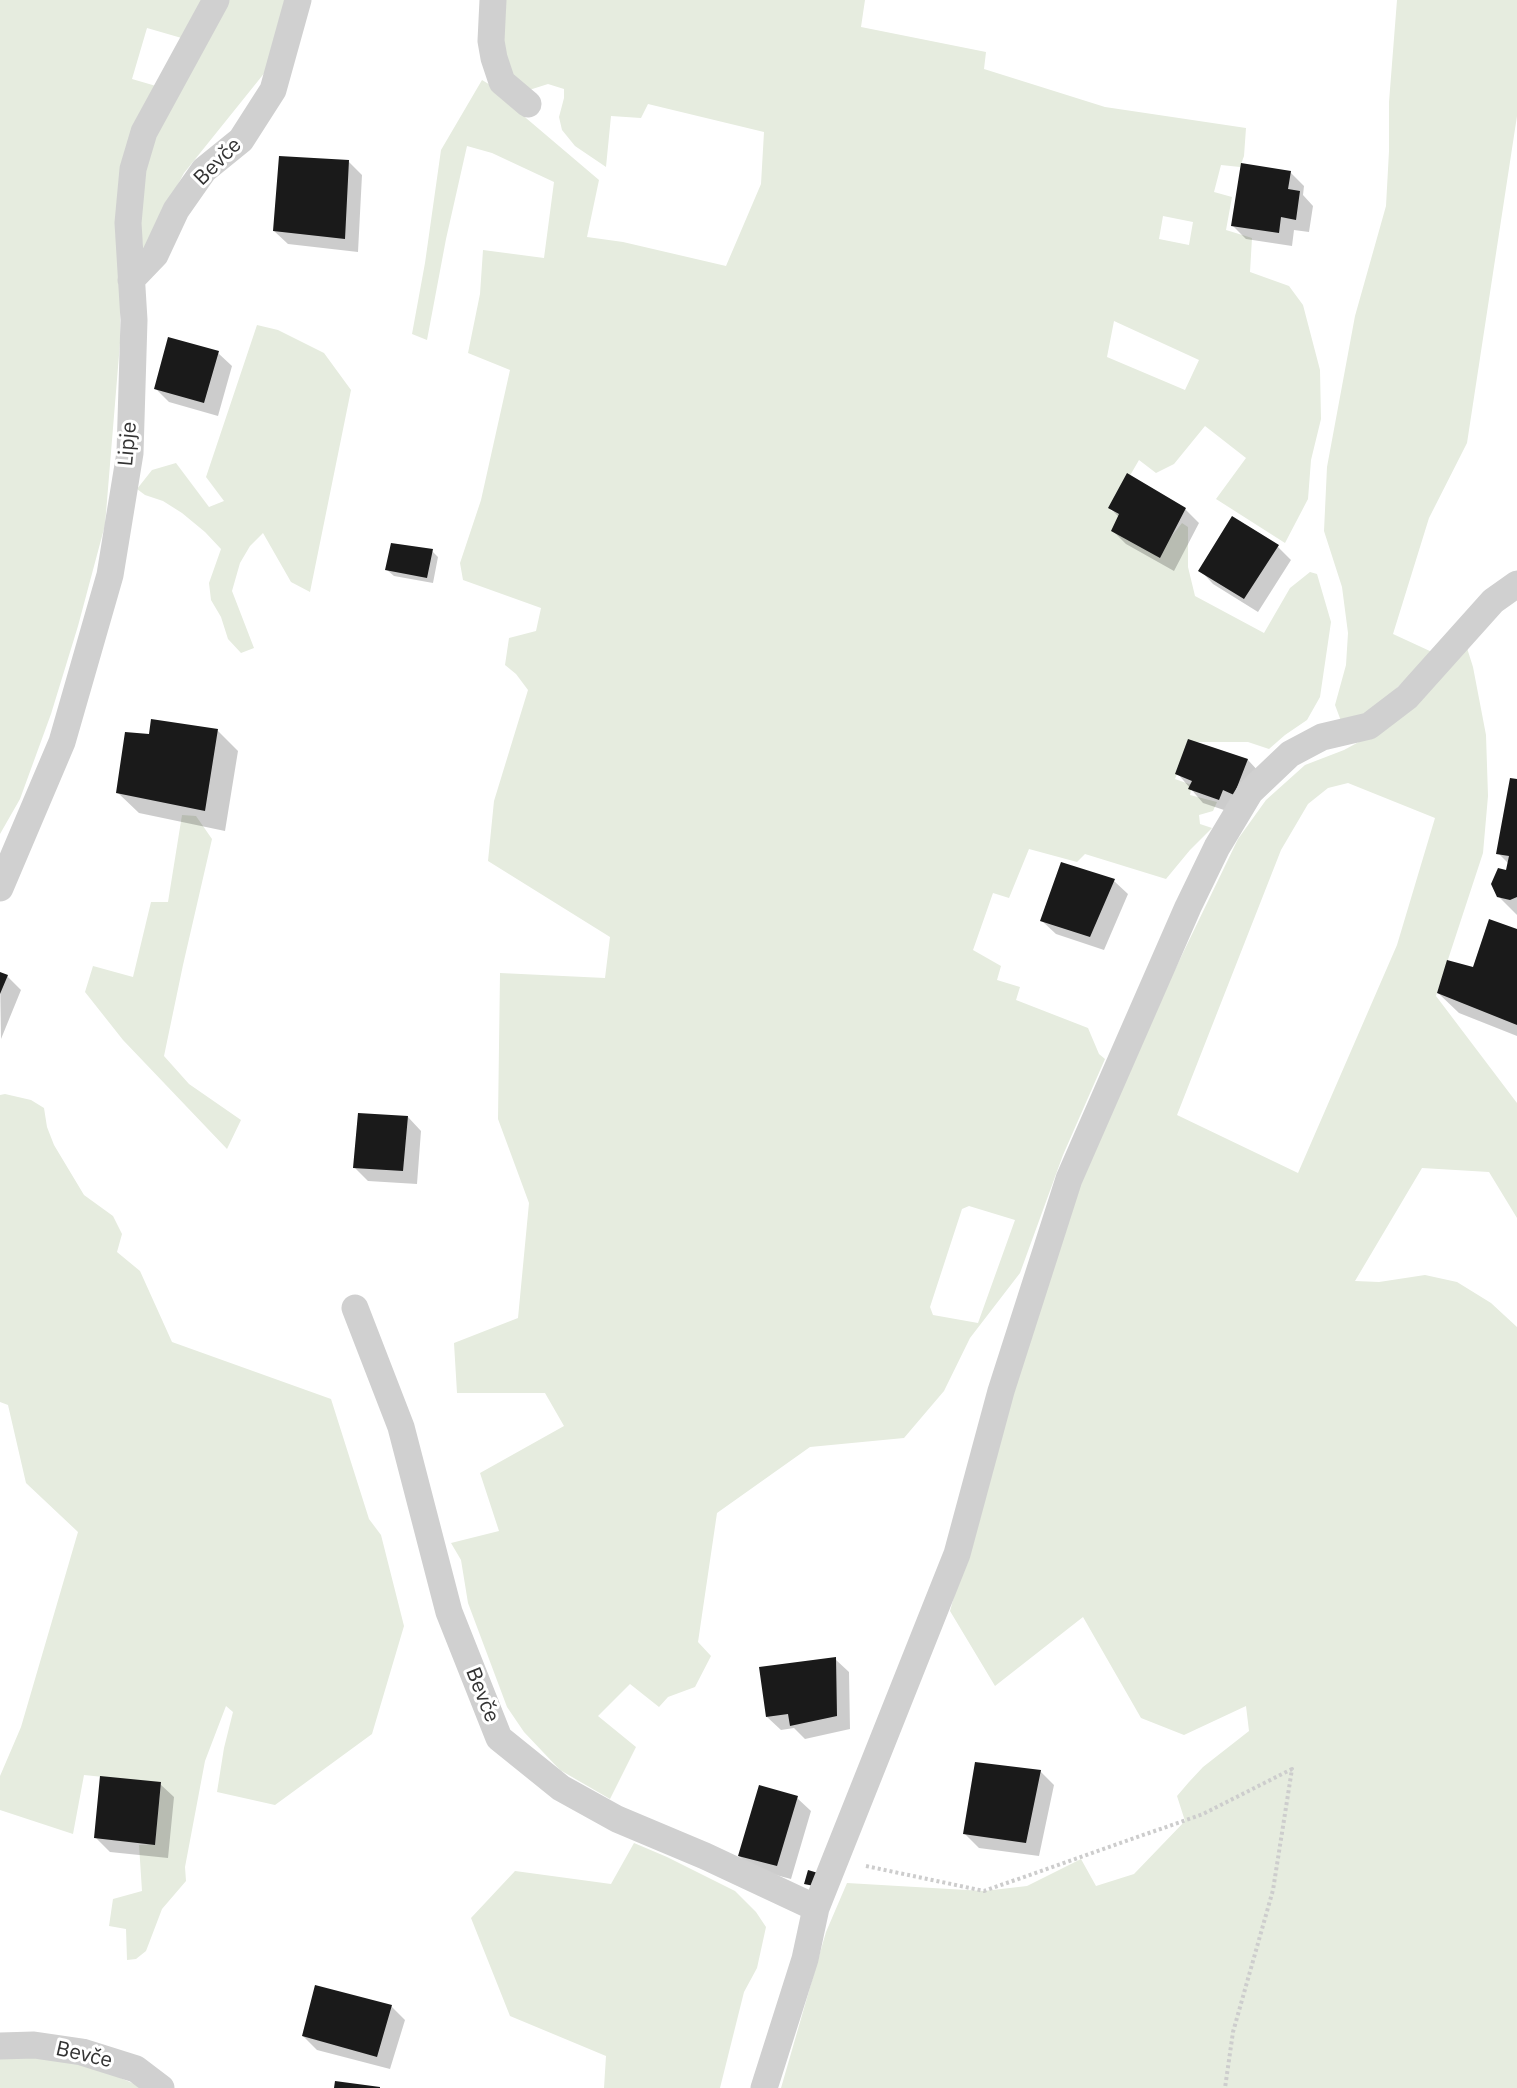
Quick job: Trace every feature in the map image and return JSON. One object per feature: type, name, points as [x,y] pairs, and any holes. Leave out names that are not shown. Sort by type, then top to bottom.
[{"type":"street","name":"Lipje","points":[[0,888],[62,742],[110,575],[130,453],[134,320],[128,223],[133,169],[144,132],[216,0]]},
{"type":"street","name":"Bevče","points":[[131,280],[155,255],[176,210],[204,170],[241,140],[273,90],[298,0]]},
{"type":"street","points":[[493,0],[491,41],[496,66],[502,82],[528,104]]},
{"type":"street","points":[[764,2088],[806,1959],[816,1908],[957,1554],[1001,1391],[1069,1179],[1188,907],[1217,847],[1250,792],[1290,754],[1322,737],[1369,726],[1407,697],[1493,601],[1517,584]]},
{"type":"street","name":"Bevče","points":[[355,1308],[401,1427],[448,1612],[499,1738],[561,1788],[617,1819],[705,1856],[816,1908]]},
{"type":"street","name":"Bevče","points":[[0,2046],[34,2044],[82,2052],[136,2069],[161,2088]]},
{"type":"path","points":[[835,1858],[880,1870],[984,1891],[1203,1814],[1292,1769],[1273,1890],[1233,2032],[1225,2088]]},
{"type":"shaded area","points":[[0,0],[203,0],[185,39],[147,28],[132,79],[156,86],[120,205],[120,343],[105,525],[51,714],[20,799],[0,834]]},
{"type":"shaded area","points":[[223,0],[290,0],[266,71],[184,173],[161,216],[144,257],[139,216],[145,154]]},
{"type":"shaded area","points":[[505,0],[865,0],[861,27],[986,52],[984,69],[1105,107],[1246,128],[1244,156],[1240,167],[1221,165],[1214,192],[1232,197],[1226,230],[1252,238],[1250,272],[1289,286],[1303,305],[1320,370],[1321,419],[1311,460],[1308,499],[1285,543],[1216,499],[1246,458],[1205,426],[1174,464],[1156,473],[1139,460],[1110,510],[1124,517],[1160,551],[1182,523],[1188,527],[1188,567],[1195,596],[1264,633],[1290,588],[1310,572],[1317,574],[1331,622],[1320,697],[1307,720],[1269,749],[1248,742],[1189,742],[1175,779],[1192,785],[1190,795],[1217,802],[1213,811],[1199,815],[1200,824],[1212,828],[1166,879],[1085,854],[1077,862],[1029,849],[1009,898],[993,893],[973,950],[1001,966],[997,980],[1020,987],[1016,1000],[1088,1028],[1099,1054],[1105,1059],[1063,1155],[1020,1273],[970,1338],[944,1391],[904,1438],[810,1447],[717,1513],[698,1642],[711,1656],[695,1687],[668,1697],[659,1707],[630,1684],[598,1716],[636,1747],[610,1799],[560,1770],[524,1732],[507,1707],[468,1603],[461,1560],[451,1543],[499,1531],[480,1473],[564,1426],[545,1393],[457,1393],[454,1343],[518,1318],[529,1203],[498,1119],[500,973],[605,978],[610,937],[488,861],[494,801],[528,690],[516,674],[505,665],[509,638],[536,631],[541,608],[463,580],[460,563],[481,500],[510,370],[468,353],[480,294],[483,250],[544,258],[554,182],[492,153],[467,146],[427,340],[412,334],[441,150],[482,80],[502,92],[526,118],[599,180],[587,237],[623,242],[726,266],[761,184],[764,132],[648,104],[641,118],[611,116],[606,167],[575,146],[562,130],[559,117],[564,89],[548,84],[526,91],[513,83],[502,39]],"holes":[[[1163,216],[1193,222],[1189,245],[1159,239]],[[1114,321],[1199,360],[1185,390],[1107,357]],[[969,1206],[1015,1220],[978,1323],[933,1315],[930,1307],[962,1209]]]},
{"type":"shaded area","points":[[1397,0],[1517,0],[1517,116],[1467,443],[1429,518],[1393,634],[1432,652],[1391,694],[1360,717],[1341,721],[1335,705],[1346,665],[1348,633],[1342,587],[1324,531],[1327,467],[1355,316],[1386,206],[1389,102]]},
{"type":"shaded area","points":[[257,325],[278,330],[324,353],[351,390],[310,592],[291,582],[263,533],[250,546],[240,563],[232,591],[254,648],[241,653],[228,639],[221,617],[211,600],[209,583],[221,549],[182,513],[137,489],[152,470],[176,463],[209,507],[224,501],[206,477]]},
{"type":"shaded area","points":[[1467,648],[1473,667],[1486,735],[1488,796],[1483,853],[1436,996],[1517,1103],[1517,1218],[1489,1172],[1422,1168],[1355,1281],[1379,1282],[1425,1275],[1457,1282],[1491,1303],[1517,1327],[1517,2088],[781,2088],[826,1932],[847,1883],[984,1891],[1027,1886],[1081,1859],[1096,1886],[1134,1874],[1185,1821],[1177,1796],[1203,1767],[1249,1731],[1246,1706],[1184,1735],[1141,1718],[1083,1617],[995,1686],[950,1611],[1068,1191],[1238,839],[1266,800],[1305,765],[1344,750],[1379,731]],"holes":[[[1348,783],[1435,818],[1397,945],[1298,1173],[1177,1115],[1281,850],[1308,804],[1328,788]]]},
{"type":"shaded area","points":[[182,815],[196,816],[212,839],[164,1056],[189,1084],[241,1120],[227,1149],[123,1040],[85,992],[93,966],[133,977],[151,902],[168,902]]},
{"type":"shaded area","points":[[0,1095],[31,1100],[44,1108],[47,1127],[54,1145],[84,1195],[113,1216],[122,1234],[117,1252],[140,1271],[172,1342],[331,1399],[369,1519],[381,1535],[404,1626],[372,1734],[275,1805],[217,1792],[233,1712],[226,1706],[205,1761],[185,1867],[186,1881],[162,1909],[146,1951],[136,1959],[127,1960],[126,1929],[109,1926],[113,1899],[142,1891],[139,1845],[155,1844],[161,1783],[84,1775],[73,1834],[0,1810],[0,1776],[21,1727],[78,1532],[26,1483],[8,1405],[0,1402]]},
{"type":"shaded area","points":[[634,1843],[735,1891],[756,1912],[766,1927],[757,1968],[744,1992],[720,2088],[604,2088],[606,2056],[510,2016],[471,1918],[515,1871],[611,1884]]},
{"type":"shaded area","points":[[0,2053],[90,2065],[144,2088],[0,2088]]},
{"type":"building","points":[[279,156],[349,160],[345,239],[273,231]]},
{"type":"building","points":[[1241,163],[1291,171],[1288,189],[1300,191],[1296,220],[1281,217],[1279,233],[1231,226]]},
{"type":"building","points":[[168,337],[219,351],[204,403],[154,389]]},
{"type":"building","points":[[1127,473],[1186,508],[1160,558],[1111,531],[1119,514],[1108,508]]},
{"type":"building","points":[[1232,516],[1279,545],[1244,599],[1198,571]]},
{"type":"building","points":[[391,543],[433,549],[427,578],[385,570]]},
{"type":"building","points":[[151,719],[218,729],[205,811],[116,793],[125,732],[149,734]]},
{"type":"building","points":[[1188,739],[1248,759],[1234,795],[1223,790],[1219,800],[1188,789],[1192,781],[1175,774]]},
{"type":"building","points":[[1510,778],[1517,779],[1517,897],[1510,900],[1497,897],[1491,884],[1498,868],[1506,870],[1509,856],[1496,854]]},
{"type":"building","points":[[1061,862],[1115,879],[1090,937],[1040,921]]},
{"type":"building","points":[[1489,919],[1517,929],[1517,1025],[1437,993],[1447,960],[1473,967]]},
{"type":"building","points":[[0,972],[8,975],[0,994]]},
{"type":"building","points":[[358,1113],[408,1116],[403,1171],[353,1168]]},
{"type":"building","points":[[836,1657],[837,1716],[790,1726],[788,1714],[766,1717],[759,1667]]},
{"type":"building","points":[[975,1762],[1041,1770],[1026,1843],[963,1834]]},
{"type":"building","points":[[100,1776],[161,1782],[155,1845],[94,1838]]},
{"type":"building","points":[[759,1785],[798,1796],[777,1866],[738,1856]]},
{"type":"building","points":[[808,1870],[818,1873],[814,1886],[804,1884]]},
{"type":"building","points":[[315,1985],[392,2005],[377,2057],[302,2036]]},
{"type":"building","points":[[335,2081],[380,2087],[380,2088],[334,2088]]}]
